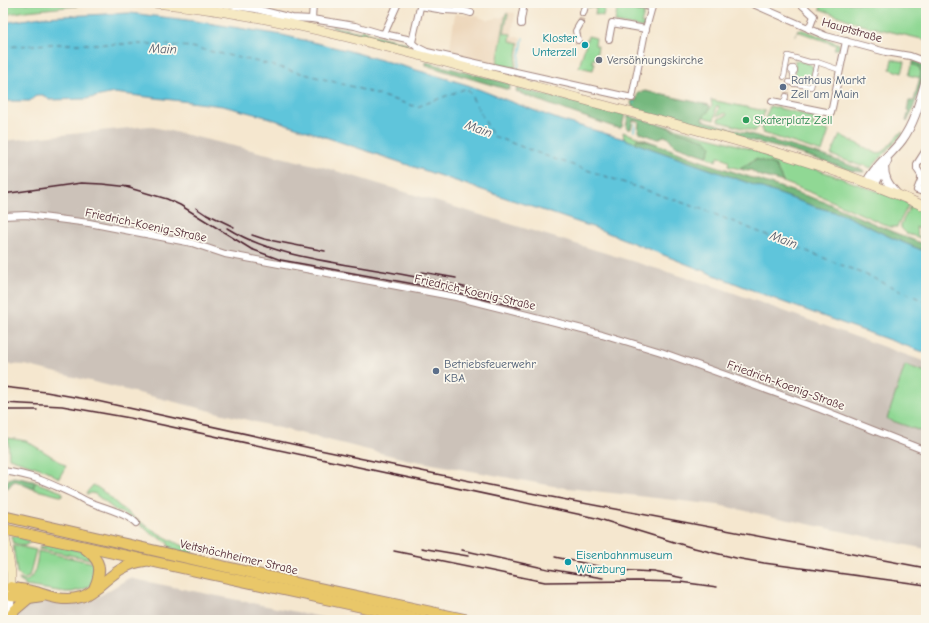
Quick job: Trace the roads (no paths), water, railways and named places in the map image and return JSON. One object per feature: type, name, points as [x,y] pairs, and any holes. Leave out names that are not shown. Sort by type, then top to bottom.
[{"type":"highway","name":"Veitshöchheimer Straße","points":[[3,516],[310,586],[469,620]]},
{"type":"highway","name":"Veitshöchheimer Straße","points":[[3,528],[422,620]]},
{"type":"highway","points":[[81,545],[95,557],[98,562],[100,572],[94,589]]},
{"type":"highway","points":[[11,592],[35,592],[44,596],[60,599],[74,598],[88,594],[121,569],[135,563],[150,560]]},
{"type":"highway","points":[[11,592],[29,598],[44,596]]},
{"type":"highway","points":[[8,620],[15,610],[29,598]]},
{"type":"main road","points":[[154,3],[194,6],[262,18],[329,32],[416,54],[788,156],[871,183],[926,207]]},
{"type":"main road","points":[[3,528],[8,554],[11,592]]},
{"type":"street","points":[[213,3],[256,6],[292,18],[312,19],[355,26],[406,39],[427,52],[632,98],[652,5],[629,3]]},
{"type":"street","points":[[312,19],[313,3]]},
{"type":"street","points":[[384,34],[398,3]]},
{"type":"street","points":[[521,24],[524,3]]},
{"type":"street","points":[[583,13],[586,3]]},
{"type":"street","name":"Hauptstraße","points":[[751,3],[790,19],[809,29],[846,41],[910,56],[926,62]]},
{"type":"street","points":[[800,3],[814,16],[809,29]]},
{"type":"street","points":[[412,42],[421,4],[444,10],[464,11],[471,13]]},
{"type":"street","points":[[609,39],[612,23],[646,29]]},
{"type":"street","points":[[578,40],[576,31],[580,24]]},
{"type":"street","points":[[772,101],[831,113],[846,41]]},
{"type":"street","points":[[817,62],[811,87],[788,84],[789,79],[784,76],[788,56],[809,62],[817,62],[840,70]]},
{"type":"street","points":[[794,58],[794,84]]},
{"type":"street","points":[[871,183],[903,138],[912,122],[920,105],[926,80]]},
{"type":"street","points":[[784,104],[786,96]]},
{"type":"street","points":[[926,150],[924,158],[917,164],[917,169],[921,175],[921,180],[917,190],[926,193]]},
{"type":"street","points":[[871,183],[874,170],[891,154]]},
{"type":"street","points":[[884,166],[887,181],[896,194]]},
{"type":"street","name":"Friedrich-Koenig-Straße","points":[[3,216],[26,216],[96,225],[192,243],[225,254],[456,297],[662,352],[820,409],[926,451]]},
{"type":"street","points":[[3,471],[42,480],[88,502],[127,516],[136,523]]},
{"type":"street","points":[[8,620],[11,592]]},
{"type":"water","name":"Main","points":[[130,13],[195,21],[282,35],[346,50],[468,85],[560,120],[624,139],[816,207],[842,214],[926,252],[926,353],[780,301],[598,229],[266,117],[223,106],[114,93],[86,99],[49,100],[40,95],[30,101],[3,101],[3,23],[41,17]]},
{"type":"waterway","points":[[518,68],[523,38]]},
{"type":"waterway","points":[[634,131],[635,124]]},
{"type":"tunnel","points":[[580,24],[583,13]]},
{"type":"tunnel","points":[[786,96],[788,85]]},
{"type":"railway","points":[[3,194],[81,183],[130,187]]},
{"type":"railway","points":[[126,187],[167,199],[180,205],[251,249],[281,260],[436,288],[521,308]]},
{"type":"railway","points":[[196,208],[211,218]]},
{"type":"railway","points":[[207,214],[234,227]]},
{"type":"railway","points":[[227,228],[245,238],[284,252],[445,283],[537,304]]},
{"type":"railway","points":[[252,235],[264,239],[325,251]]},
{"type":"railway","points":[[422,272],[456,278]]},
{"type":"railway","points":[[3,387],[46,392],[97,401],[315,449],[504,488],[926,568]]},
{"type":"railway","points":[[3,403],[62,406],[130,418],[596,518],[690,547],[736,558],[926,585]]},
{"type":"railway","points":[[3,410],[37,410]]},
{"type":"railway","points":[[421,548],[468,556]]},
{"type":"railway","points":[[462,550],[548,569],[603,578]]},
{"type":"railway","points":[[394,551],[545,582],[680,582],[717,587]]},
{"type":"railway","points":[[555,557],[616,570],[654,572],[683,578]]},
{"type":"place","name":"Kloster Unterzell","points":[[585,45]]},
{"type":"place","name":"Versöhnungskirche","points":[[599,60]]},
{"type":"place","name":"Rathaus Markt Zell am Main","points":[[783,87]]},
{"type":"place","name":"Skaterplatz Zell","points":[[746,120]]},
{"type":"place","name":"Betriebsfeuerwehr KBA","points":[[436,371]]},
{"type":"place","name":"Eisenbahnmuseum Würzburg","points":[[568,562]]}]
